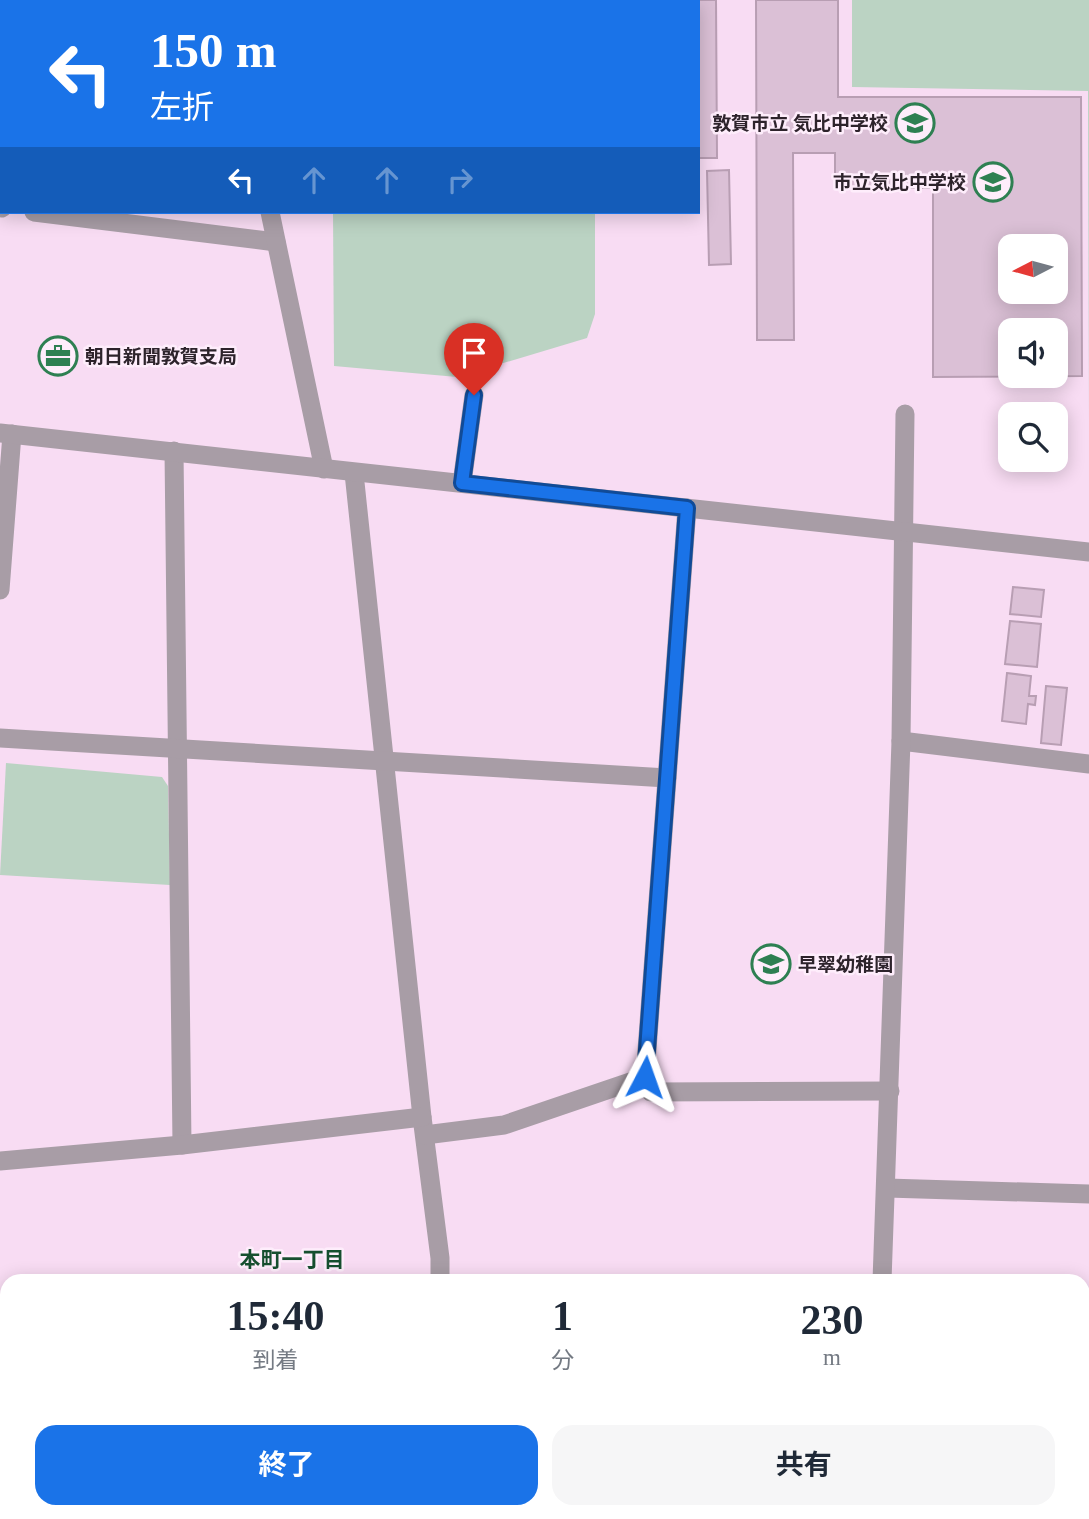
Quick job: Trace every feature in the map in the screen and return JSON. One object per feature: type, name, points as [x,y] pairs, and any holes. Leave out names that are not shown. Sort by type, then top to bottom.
[{"type":"street","points":[[50,214],[276,242]]},
{"type":"street","points":[[270,214],[324,470]]},
{"type":"street","points":[[462,483],[474,395]]},
{"type":"street","points":[[883,1274],[901,741],[905,414]]},
{"type":"street","points":[[0,590],[6,434],[1089,552]]},
{"type":"street","points":[[174,452],[181,1145]]},
{"type":"street","points":[[354,473],[440,1274]]},
{"type":"street","points":[[687,508],[645,1077],[651,1092],[890,1091]]},
{"type":"street","points":[[0,737],[667,778]]},
{"type":"street","points":[[901,741],[1089,764]]},
{"type":"street","points":[[0,1161],[423,1126],[504,1125],[645,1077]]},
{"type":"street","points":[[887,1188],[1089,1194]]},
{"type":"green space","points":[[852,0],[1089,0],[1089,421],[1088,91],[852,87]]},
{"type":"green space","points":[[333,214],[595,214],[595,314],[587,338],[457,377],[334,366]]},
{"type":"green space","points":[[6,763],[162,777],[168,786],[170,885],[0,875]]},
{"type":"building","points":[[700,0],[716,0],[717,158],[700,158]]},
{"type":"building","points":[[756,0],[838,0],[838,97],[1081,97],[1082,376],[1068,376],[1068,318],[998,318],[998,377],[933,377],[933,188],[835,188],[835,153],[793,153],[794,340],[757,340]]},
{"type":"building","points":[[729,170],[731,264],[709,265],[707,171]]},
{"type":"building","points":[[1013,587],[1044,590],[1041,617],[1010,614]]},
{"type":"building","points":[[1010,621],[1041,624],[1037,667],[1005,664]]},
{"type":"building","points":[[1007,673],[1031,676],[1029,696],[1036,696],[1035,705],[1028,704],[1026,724],[1002,721]]},
{"type":"building","points":[[1046,686],[1067,688],[1061,745],[1041,743]]},
{"type":"place","name":"敦賀市立 気比中学校","points":[[915,123]]},
{"type":"place","name":"市立気比中学校","points":[[993,182]]},
{"type":"place","name":"朝日新聞敦賀支局","points":[[58,356]]},
{"type":"place","name":"早翠幼稚園","points":[[771,964]]},
{"type":"district","name":"本町一丁目","points":[[292,1260]]},
{"type":"route","points":[[474,395],[462,483],[687,508],[645,1077]]}]
